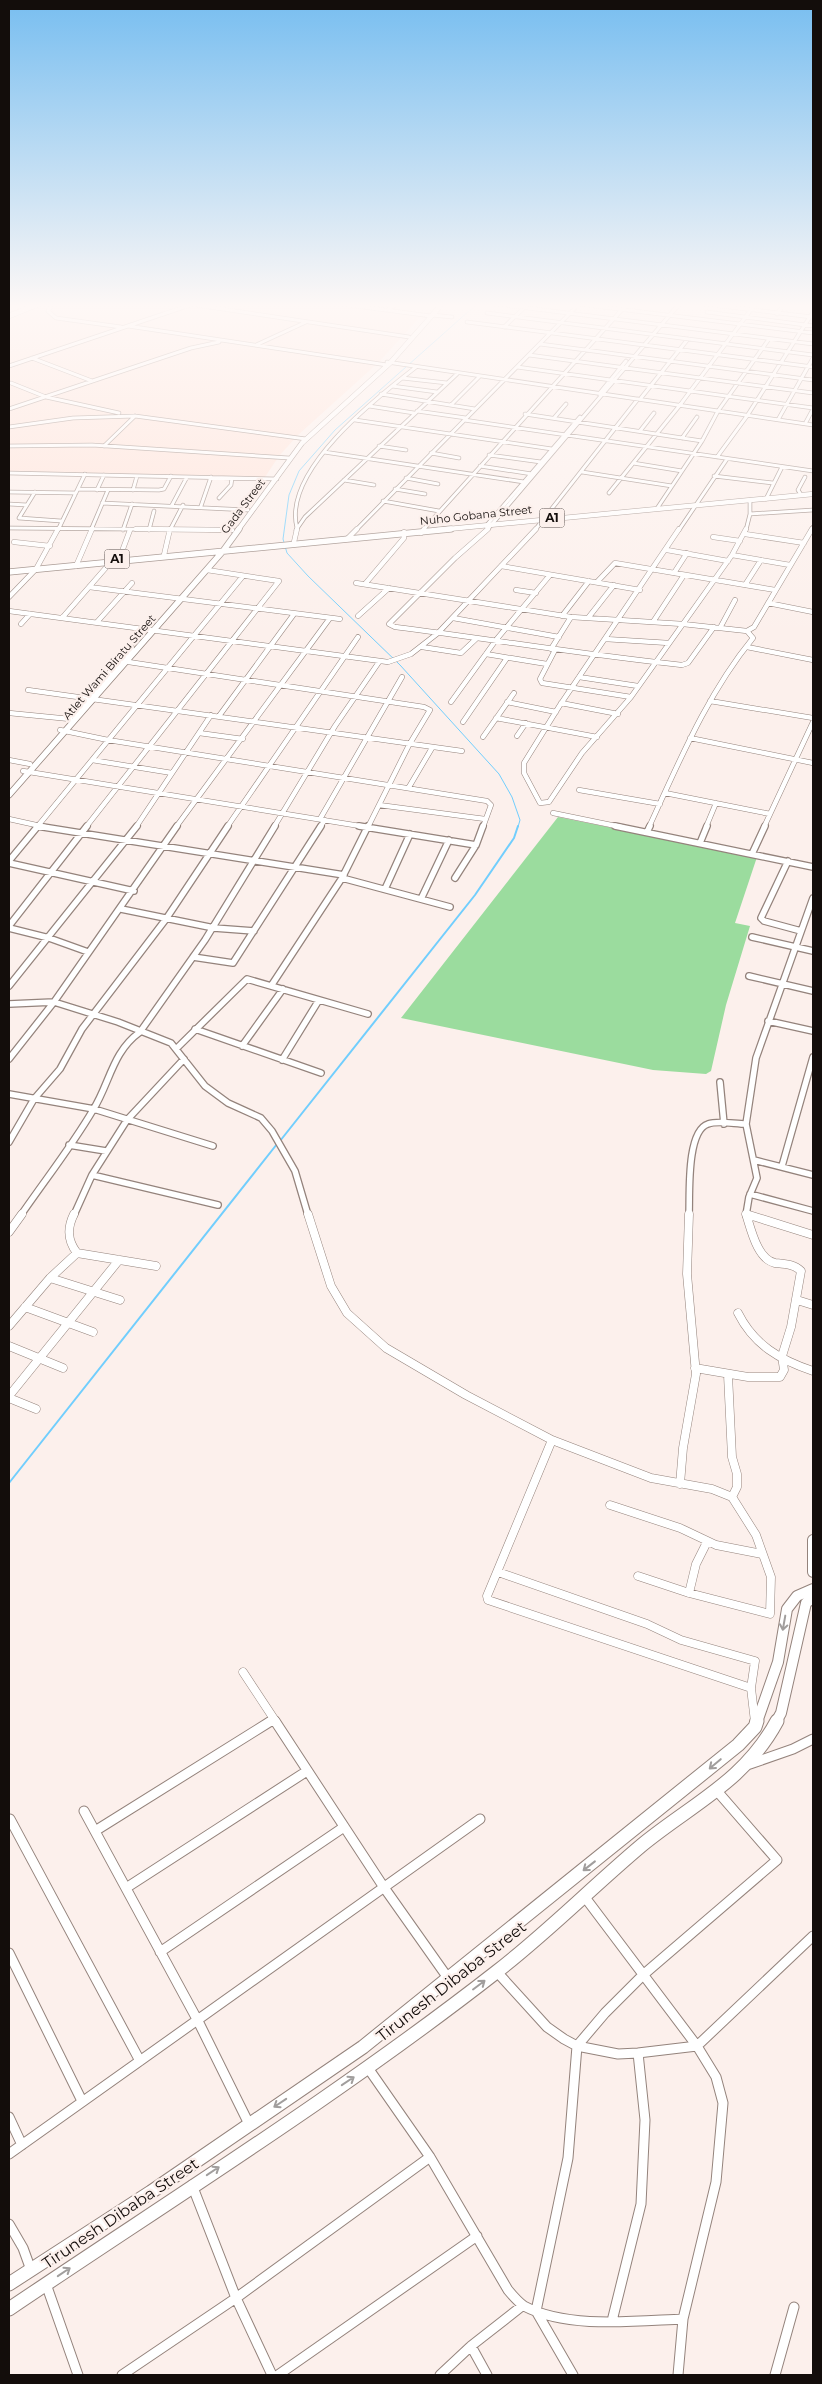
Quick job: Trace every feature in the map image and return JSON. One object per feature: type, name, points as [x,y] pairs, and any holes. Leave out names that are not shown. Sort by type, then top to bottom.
[{"type":"main road","points":[[220,550],[232,530],[274,479],[286,458],[303,438],[330,414]]},
{"type":"main road","name":"Gada Street","points":[[220,550],[274,479]]},
{"type":"main road","name":"Nuho Gobana Street","points":[[546,519],[813,493]]},
{"type":"main road","name":"Nuho Gobana Street","points":[[292,543],[813,493]]},
{"type":"main road","name":"A1","points":[[77,564],[110,563],[164,555],[292,543]]},
{"type":"main road","name":"A1","points":[[9,571],[220,550]]},
{"type":"main road","name":"Atlet Wami Biratu Street","points":[[178,599],[207,570],[220,550]]},
{"type":"main road","name":"Atlet Wami Biratu Street","points":[[9,786],[26,771],[63,731],[70,719],[119,661],[150,630],[220,550]]},
{"type":"main road","name":"Atlet Wami Biratu Street","points":[[9,795],[30,764],[96,698],[127,662],[150,630]]},
{"type":"main road","points":[[813,1540],[813,1572]]},
{"type":"main road","name":"Tirunesh Dibaba Street","points":[[9,2284],[151,2192],[363,2047],[690,1786],[738,1745],[755,1727],[778,1662],[787,1609],[797,1596],[813,1589]]},
{"type":"main road","name":"Tirunesh Dibaba Street","points":[[9,2309],[368,2068],[497,1972],[644,1844],[717,1791],[764,1745],[781,1713],[806,1603],[813,1598]]},
{"type":"street","points":[[127,414],[303,438]]},
{"type":"street","points":[[297,528],[294,513],[308,475],[324,452],[361,414]]},
{"type":"street","points":[[292,543],[297,528],[413,414]]},
{"type":"street","points":[[432,414],[513,429],[813,471]]},
{"type":"street","points":[[347,538],[470,414]]},
{"type":"street","points":[[421,531],[525,414]]},
{"type":"street","points":[[527,414],[702,441]]},
{"type":"street","points":[[554,418],[557,414]]},
{"type":"street","points":[[490,525],[582,414]]},
{"type":"street","points":[[586,414],[490,525],[388,624],[395,627],[496,640],[593,656],[682,665],[688,663],[714,627]]},
{"type":"street","points":[[9,612],[97,622],[269,648],[379,662],[404,658],[422,647],[438,633],[546,519],[627,414]]},
{"type":"street","points":[[640,432],[653,414]]},
{"type":"street","points":[[609,493],[672,414]]},
{"type":"street","points":[[658,507],[702,441],[717,414]]},
{"type":"street","points":[[744,414],[813,424]]},
{"type":"street","points":[[778,418],[780,414]]},
{"type":"street","points":[[806,422],[810,414]]},
{"type":"street","points":[[748,415],[813,424]]},
{"type":"street","points":[[717,457],[748,415]]},
{"type":"street","points":[[9,427],[73,418],[135,416]]},
{"type":"street","points":[[104,446],[135,416]]},
{"type":"street","points":[[682,438],[697,417]]},
{"type":"street","points":[[355,420],[552,449]]},
{"type":"street","points":[[9,446],[104,446],[286,458]]},
{"type":"street","points":[[379,446],[406,450]]},
{"type":"street","points":[[324,452],[524,482]]},
{"type":"street","points":[[431,453],[459,458]]},
{"type":"street","points":[[490,455],[541,462]]},
{"type":"street","points":[[727,459],[714,476],[698,504],[654,570],[561,703],[522,768],[540,803],[549,802],[582,753],[618,714],[732,555],[745,534],[750,514],[750,500]]},
{"type":"street","points":[[633,463],[682,471]]},
{"type":"street","points":[[480,466],[532,474]]},
{"type":"street","points":[[767,498],[782,467]]},
{"type":"street","points":[[582,472],[672,486]]},
{"type":"street","points":[[9,473],[274,479]]},
{"type":"street","points":[[9,597],[36,568],[50,546],[85,474]]},
{"type":"street","points":[[97,490],[104,475]]},
{"type":"street","points":[[133,490],[138,476]]},
{"type":"street","points":[[9,492],[162,490],[171,476]]},
{"type":"street","points":[[714,476],[773,483]]},
{"type":"street","points":[[172,505],[187,477]]},
{"type":"street","points":[[201,506],[211,477]]},
{"type":"street","points":[[800,493],[798,490],[805,477]]},
{"type":"street","points":[[219,498],[230,485],[232,478]]},
{"type":"street","points":[[406,478],[438,484]]},
{"type":"street","points":[[344,480],[374,485]]},
{"type":"street","points":[[395,489],[425,494]]},
{"type":"street","points":[[77,564],[108,490]]},
{"type":"street","points":[[35,492],[19,517],[20,519],[61,521]]},
{"type":"street","points":[[383,501],[439,511]]},
{"type":"street","points":[[102,503],[183,505],[214,509],[248,510]]},
{"type":"street","points":[[9,504],[27,505]]},
{"type":"street","points":[[123,530],[132,504]]},
{"type":"street","points":[[164,555],[170,530],[183,505]]},
{"type":"street","points":[[750,514],[813,510]]},
{"type":"street","points":[[149,530],[154,511]]},
{"type":"street","points":[[748,632],[754,627],[774,590],[813,527]]},
{"type":"street","points":[[9,528],[232,530]]},
{"type":"street","points":[[118,561],[130,530]]},
{"type":"street","points":[[365,584],[404,538],[404,533]]},
{"type":"street","points":[[745,534],[804,543]]},
{"type":"street","points":[[713,537],[740,541]]},
{"type":"street","points":[[14,542],[50,546]]},
{"type":"street","points":[[667,550],[728,560]]},
{"type":"street","points":[[674,573],[687,553]]},
{"type":"street","points":[[732,555],[790,565]]},
{"type":"street","points":[[745,585],[761,560]]},
{"type":"street","points":[[62,618],[110,563]]},
{"type":"street","points":[[597,582],[615,563],[774,590]]},
{"type":"street","points":[[501,566],[640,590]]},
{"type":"street","points":[[88,952],[9,927],[279,581],[207,570]]},
{"type":"street","points":[[451,702],[496,640],[550,575]]},
{"type":"street","points":[[653,622],[684,575]]},
{"type":"street","points":[[134,891],[9,862],[243,576]]},
{"type":"street","points":[[562,616],[589,581]]},
{"type":"street","points":[[356,582],[562,616],[683,624],[748,632],[753,638],[733,662],[690,738],[647,832]]},
{"type":"street","points":[[97,622],[132,583]]},
{"type":"street","points":[[588,618],[614,585]]},
{"type":"street","points":[[89,587],[340,619]]},
{"type":"street","points":[[358,616],[389,588]]},
{"type":"street","points":[[516,590],[536,593]]},
{"type":"street","points":[[720,628],[735,600]]},
{"type":"street","points":[[768,603],[813,612]]},
{"type":"street","points":[[21,624],[30,614]]},
{"type":"street","points":[[219,716],[294,614]]},
{"type":"street","points":[[571,617],[559,637],[540,681],[631,697]]},
{"type":"street","points":[[9,1059],[54,1002],[88,952],[134,891],[196,799],[256,722],[330,618]]},
{"type":"street","points":[[453,618],[559,637]]},
{"type":"street","points":[[10,1138],[34,1099],[60,1069],[82,1029],[96,1014],[212,853],[241,806],[358,637]]},
{"type":"street","points":[[422,647],[462,653],[477,638]]},
{"type":"street","points":[[605,639],[669,643]]},
{"type":"street","points":[[747,647],[813,660]]},
{"type":"street","points":[[486,654],[547,664]]},
{"type":"street","points":[[463,722],[507,658]]},
{"type":"street","points":[[119,661],[424,706],[430,710],[409,745],[343,876],[272,986]]},
{"type":"street","points":[[9,1232],[94,1109],[116,1057],[130,1038],[140,1032],[214,928],[281,813],[354,696],[379,662]]},
{"type":"street","points":[[579,677],[638,686]]},
{"type":"street","points":[[193,957],[232,964],[296,867],[402,678]]},
{"type":"street","points":[[28,690],[96,698],[409,745],[462,751]]},
{"type":"street","points":[[483,737],[514,693]]},
{"type":"street","points":[[507,702],[556,712]]},
{"type":"street","points":[[710,702],[813,720],[752,854]]},
{"type":"street","points":[[561,703],[618,714]]},
{"type":"street","points":[[9,713],[70,719]]},
{"type":"street","points":[[9,986],[128,839],[211,715]]},
{"type":"street","points":[[496,718],[597,737]]},
{"type":"street","points":[[517,736],[526,723]]},
{"type":"street","points":[[63,731],[108,740],[487,801],[491,805],[476,845],[455,878]]},
{"type":"street","points":[[198,733],[243,739]]},
{"type":"street","points":[[690,738],[813,763]]},
{"type":"street","points":[[409,787],[432,748]]},
{"type":"street","points":[[9,760],[30,764]]},
{"type":"street","points":[[92,760],[172,773]]},
{"type":"street","points":[[26,771],[476,845]]},
{"type":"street","points":[[580,790],[660,804]]},
{"type":"street","points":[[665,793],[770,814]]},
{"type":"street","points":[[700,843],[716,803]]},
{"type":"street","points":[[380,805],[485,819]]},
{"type":"street","points":[[553,813],[813,867]]},
{"type":"street","points":[[9,819],[38,826],[128,839],[343,876],[385,890],[450,907]]},
{"type":"street","points":[[385,890],[410,834]]},
{"type":"street","points":[[420,899],[449,840]]},
{"type":"street","points":[[788,861],[761,918],[764,921],[801,931]]},
{"type":"street","points":[[695,1368],[728,1375],[770,1378],[780,1377],[783,1374],[784,1361],[782,1356],[797,1300],[801,1271],[799,1268],[772,1262],[763,1257],[746,1214],[750,1194],[757,1178],[746,1124],[756,1058],[813,898]]},
{"type":"street","points":[[121,909],[214,928],[254,931]]},
{"type":"street","points":[[752,937],[813,951]]},
{"type":"street","points":[[749,976],[813,991]]},
{"type":"street","points":[[176,1048],[243,981],[251,979],[368,1014]]},
{"type":"street","points":[[242,1046],[283,989]]},
{"type":"street","points":[[282,1060],[319,1000]]},
{"type":"street","points":[[9,1004],[54,1002],[96,1014],[172,1043],[205,1086],[228,1103],[261,1118],[272,1130],[295,1171],[331,1286],[347,1313],[386,1348],[466,1395],[552,1440],[618,1467],[651,1478],[712,1488],[732,1497],[756,1535],[771,1577],[770,1614],[689,1593],[638,1576]]},
{"type":"street","points":[[768,1021],[813,1031]]},
{"type":"street","points":[[195,1029],[321,1073]]},
{"type":"street","points":[[782,1166],[811,1076],[813,1057]]},
{"type":"street","points":[[156,1266],[77,1253],[71,1245],[68,1227],[92,1175],[127,1120],[184,1059]]},
{"type":"street","points":[[720,1082],[724,1124]]},
{"type":"street","points":[[9,1094],[94,1109],[213,1146]]},
{"type":"street","points":[[680,1484],[683,1448],[693,1400],[695,1368],[687,1274],[691,1158],[694,1142],[702,1126],[746,1124]]},
{"type":"street","points":[[69,1145],[106,1151]]},
{"type":"street","points":[[754,1160],[813,1175]]},
{"type":"street","points":[[92,1175],[218,1205]]},
{"type":"street","points":[[750,1194],[813,1211]]},
{"type":"street","points":[[746,1214],[813,1235]]},
{"type":"street","points":[[9,1326],[50,1278],[77,1253]]},
{"type":"street","points":[[36,1409],[9,1397],[119,1260]]},
{"type":"street","points":[[50,1278],[120,1300]]},
{"type":"street","points":[[797,1300],[813,1305]]},
{"type":"street","points":[[25,1307],[93,1332]]},
{"type":"street","points":[[738,1313],[745,1329],[753,1339],[784,1361],[813,1372]]},
{"type":"street","points":[[9,1346],[63,1368]]},
{"type":"street","points":[[728,1375],[732,1457],[738,1474],[737,1486],[732,1497]]},
{"type":"street","points":[[552,1440],[487,1596],[490,1602],[751,1688]]},
{"type":"street","points":[[610,1506],[680,1528],[707,1542],[734,1550],[762,1554]]},
{"type":"street","points":[[689,1593],[696,1564],[707,1542]]},
{"type":"street","points":[[498,1572],[647,1624],[681,1640],[755,1661],[751,1688],[755,1727]]},
{"type":"street","points":[[243,1672],[383,1886],[448,1978]]},
{"type":"street","points":[[95,1831],[274,1719]]},
{"type":"street","points":[[744,1766],[793,1749],[813,1739]]},
{"type":"street","points":[[126,1888],[307,1771]]},
{"type":"street","points":[[574,2375],[536,2311],[556,2228],[568,2158],[578,2046],[605,2013],[643,1975],[777,1860],[717,1791]]},
{"type":"street","points":[[84,1811],[198,2021],[249,2124]]},
{"type":"street","points":[[10,1818],[140,2061]]},
{"type":"street","points":[[9,2154],[198,2021],[383,1886],[480,1819]]},
{"type":"street","points":[[160,1952],[344,1827]]},
{"type":"street","points":[[584,1896],[697,2046],[716,2077],[723,2103],[716,2182],[683,2319],[678,2375]]},
{"type":"street","points":[[497,1972],[547,2027],[578,2046],[618,2054],[638,2053],[697,2046],[813,1936]]},
{"type":"street","points":[[9,1953],[82,2101]]},
{"type":"street","points":[[612,2321],[641,2204],[645,2120],[638,2053]]},
{"type":"street","points":[[368,2068],[430,2157],[508,2290],[522,2306],[536,2311],[590,2320],[683,2319]]},
{"type":"street","points":[[9,2117],[22,2145]]},
{"type":"street","points":[[122,2375],[236,2298],[430,2157]]},
{"type":"street","points":[[192,2185],[236,2298],[272,2375]]},
{"type":"street","points":[[9,2224],[23,2248],[31,2270]]},
{"type":"street","points":[[278,2375],[477,2236]]},
{"type":"street","points":[[46,2284],[78,2375]]},
{"type":"street","points":[[440,2375],[472,2346],[522,2306]]},
{"type":"street","points":[[775,2375],[794,2307]]},
{"type":"street","points":[[472,2346],[487,2375]]},
{"type":"shaded area","points":[[9,414],[321,414],[298,435],[279,456],[265,477],[9,471]]},
{"type":"green space","points":[[558,817],[757,857],[735,923],[750,926],[726,1005],[711,1071],[706,1074],[653,1070],[401,1018]]},
{"type":"waterway","points":[[353,414],[335,430],[299,471],[289,495],[283,539],[287,553],[308,576],[400,665],[499,774],[512,797],[520,820],[518,827]]},
{"type":"waterway","points":[[280,1141],[475,895],[514,838],[518,826]]},
{"type":"waterway","points":[[9,1483],[277,1144]]}]
